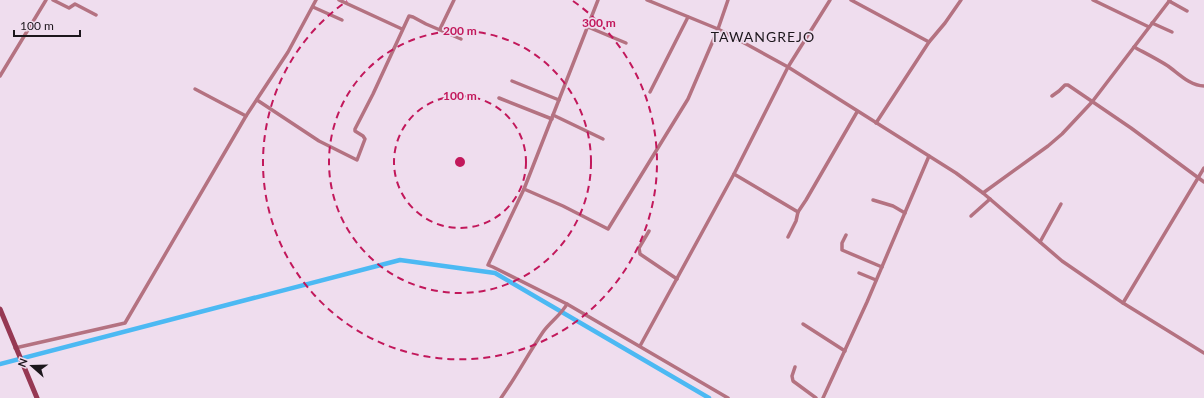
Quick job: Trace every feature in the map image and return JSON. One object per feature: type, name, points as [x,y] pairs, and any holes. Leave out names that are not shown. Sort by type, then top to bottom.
[{"type":"main road","points":[[0,310],[37,398]]},
{"type":"street","points":[[0,76],[46,0]]},
{"type":"street","points":[[53,0],[69,8],[75,4],[96,15]]},
{"type":"street","points":[[16,349],[125,323],[246,116],[288,52],[316,0]]},
{"type":"street","points":[[339,0],[402,29]]},
{"type":"street","points":[[440,29],[454,0]]},
{"type":"street","points":[[598,0],[524,189],[488,265],[493,266],[640,346],[728,398]]},
{"type":"street","points":[[647,0],[718,29],[788,68],[930,156],[983,193],[1062,261],[1123,303],[1204,353]]},
{"type":"street","points":[[524,189],[563,206],[608,229],[688,99],[718,29],[728,0]]},
{"type":"street","points":[[640,346],[678,279],[734,174],[788,68],[830,0]]},
{"type":"street","points":[[851,0],[929,42]]},
{"type":"street","points":[[876,123],[929,42],[945,23],[961,0]]},
{"type":"street","points":[[1093,0],[1149,27]]},
{"type":"street","points":[[983,193],[1048,146],[1062,134],[1092,102],[1169,1],[1187,11]]},
{"type":"street","points":[[313,7],[342,20]]},
{"type":"street","points":[[257,100],[320,141],[357,160],[365,139],[355,131],[355,129],[409,16],[461,39]]},
{"type":"street","points":[[650,92],[688,17]]},
{"type":"street","points":[[1152,23],[1172,32]]},
{"type":"street","points":[[588,27],[626,43]]},
{"type":"street","points":[[1134,46],[1191,82],[1204,86]]},
{"type":"street","points":[[512,81],[559,100]]},
{"type":"street","points":[[1052,96],[1066,84],[1131,128],[1204,182]]},
{"type":"street","points":[[195,89],[246,116]]},
{"type":"street","points":[[499,98],[552,117],[603,139]]},
{"type":"street","points":[[788,237],[796,221],[798,212],[857,112]]},
{"type":"street","points":[[823,398],[930,156]]},
{"type":"street","points":[[1123,303],[1204,168]]},
{"type":"street","points":[[734,174],[798,212]]},
{"type":"street","points":[[970,216],[990,199]]},
{"type":"street","points":[[874,200],[893,206],[905,213]]},
{"type":"street","points":[[1040,242],[1061,204]]},
{"type":"street","points":[[649,231],[639,248],[640,254],[678,279]]},
{"type":"street","points":[[846,235],[842,243],[842,250],[882,267]]},
{"type":"street","points":[[859,273],[876,280]]},
{"type":"street","points":[[501,398],[543,332],[566,305]]},
{"type":"street","points":[[803,324],[845,351]]},
{"type":"street","points":[[795,367],[792,376],[793,381],[816,398]]},
{"type":"waterway","points":[[0,364],[400,260],[495,273],[709,398]]},
{"type":"district","name":"TAWANGREJO","points":[[763,37]]}]
